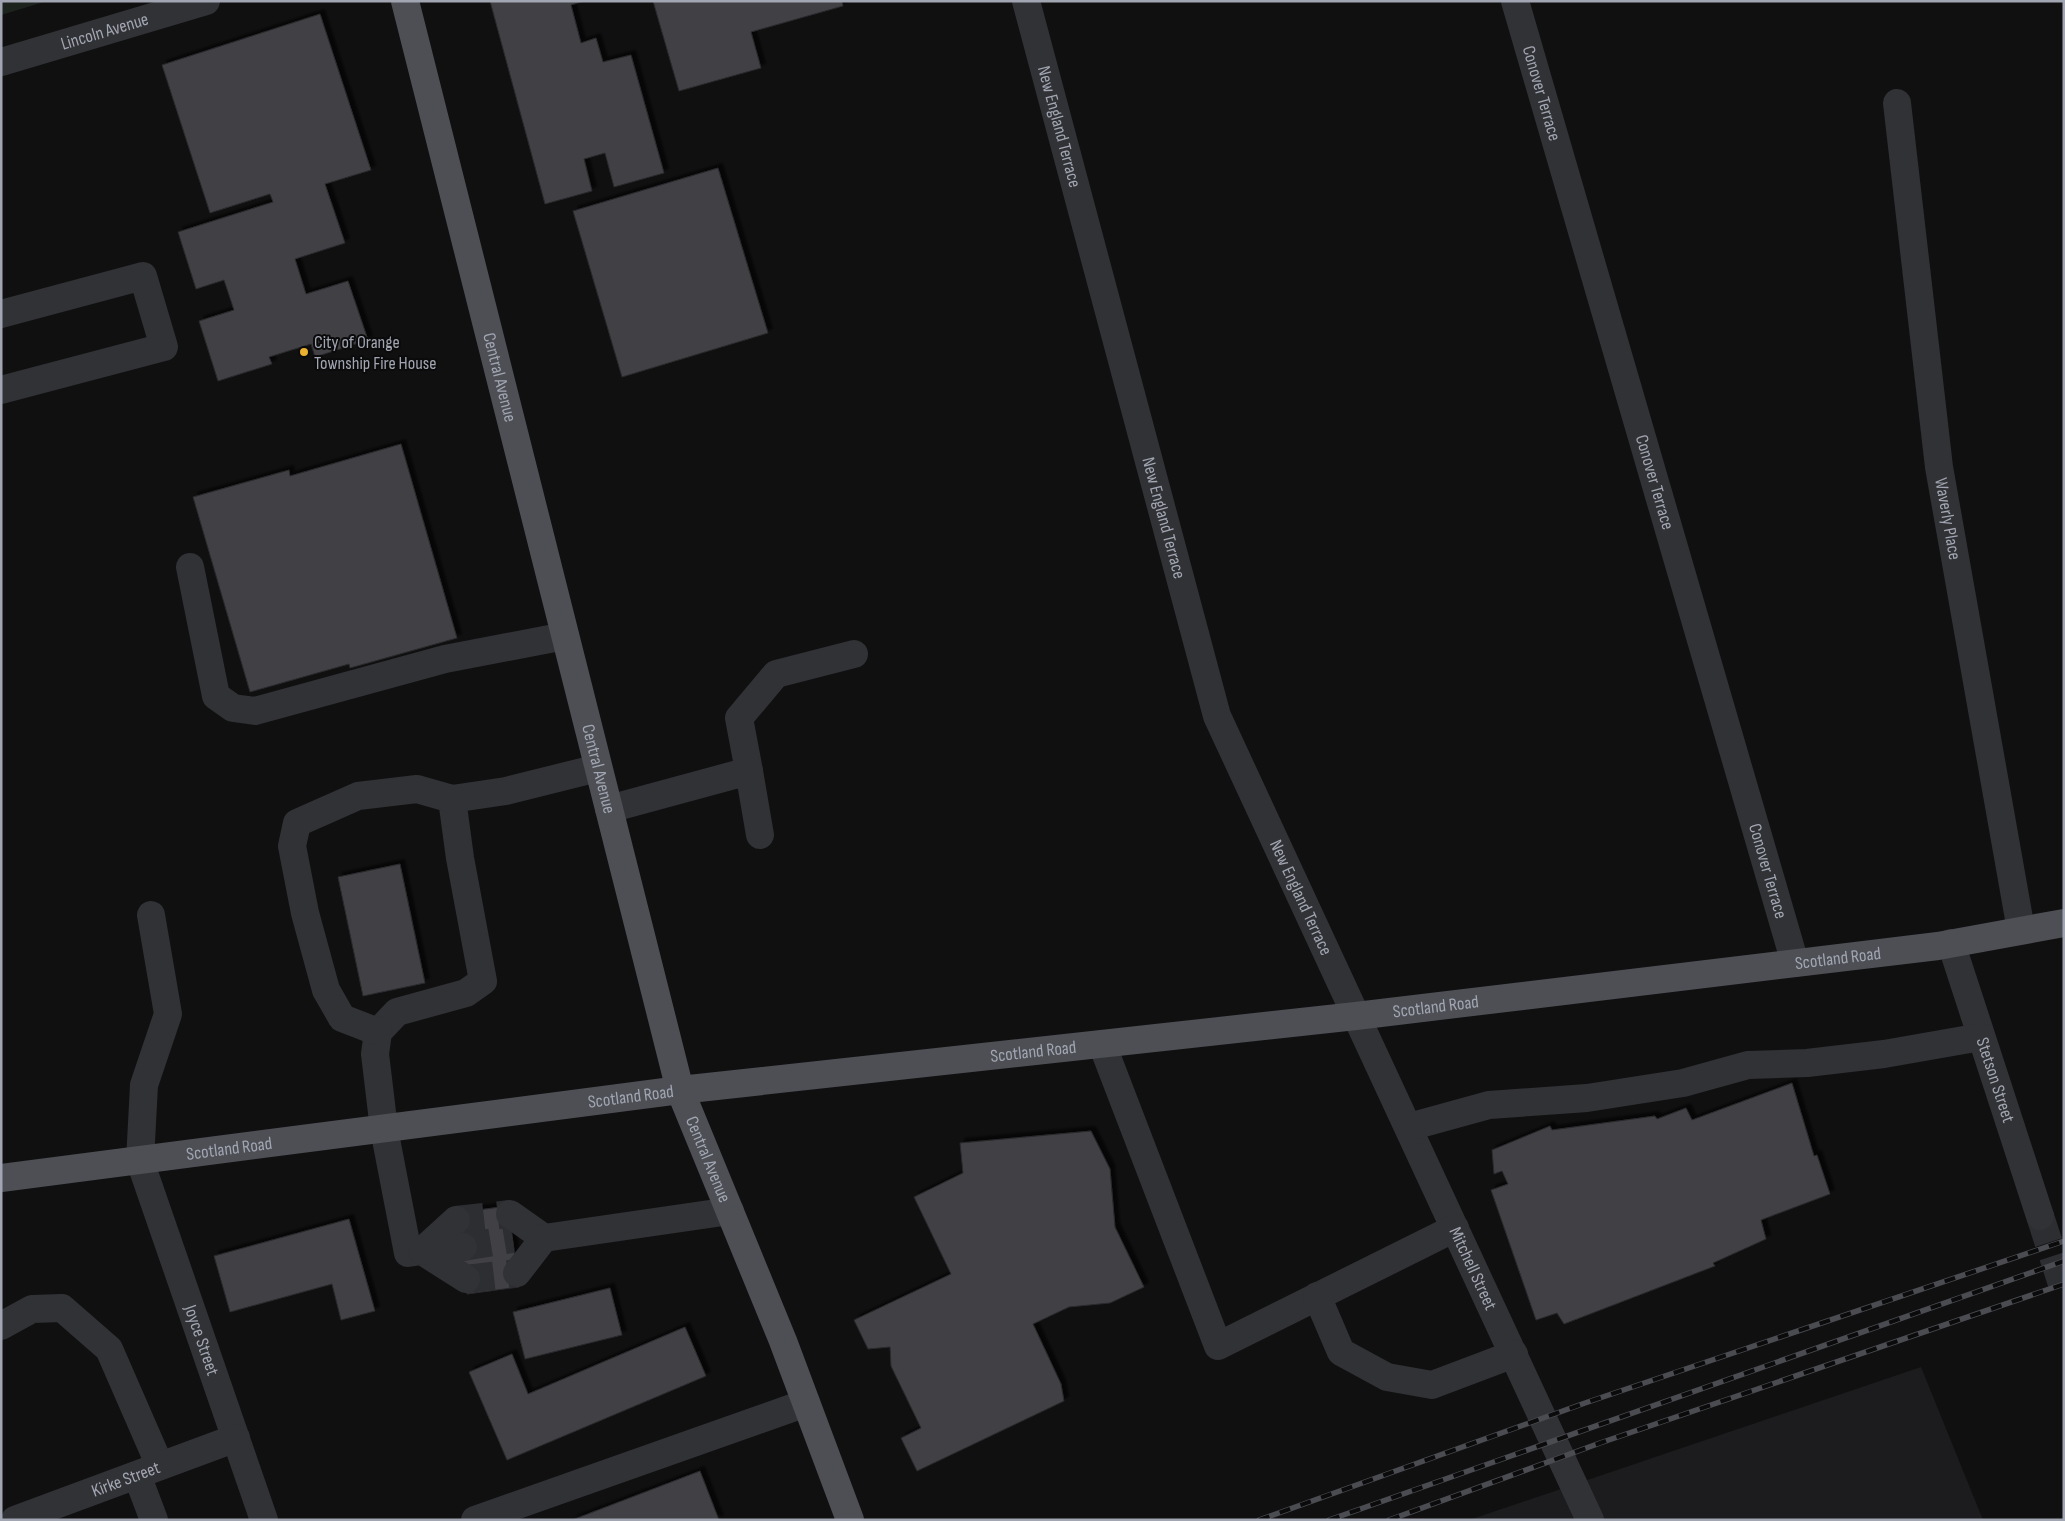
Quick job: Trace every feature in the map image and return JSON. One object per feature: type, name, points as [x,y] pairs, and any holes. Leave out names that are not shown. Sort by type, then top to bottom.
[{"type":"main road","name":"Central Avenue","points":[[405,1],[680,1090],[806,1403],[850,1520]]},
{"type":"main road","name":"Scotland Road","points":[[1,1178],[140,1162],[680,1090],[1356,1016],[1951,944],[2064,923]]},
{"type":"street","name":"Lincoln Avenue","points":[[1,62],[206,1]]},
{"type":"street","name":"New England Terrace","points":[[1026,1],[1217,716],[1356,1016]]},
{"type":"street","name":"Conover Terrace","points":[[1516,1],[1795,963]]},
{"type":"street","name":"Waverly Place","points":[[1897,103],[1939,467],[2021,930]]},
{"type":"street","points":[[1,314],[143,276],[164,346],[3,384]]},
{"type":"street","points":[[190,566],[216,696],[232,708],[255,711],[445,659],[565,636]]},
{"type":"street","points":[[760,835],[739,718],[776,674],[854,654]]},
{"type":"street","points":[[378,1032],[342,1018],[326,990],[305,913],[292,846],[297,823],[358,796],[417,789],[452,799],[506,791],[598,768]]},
{"type":"street","points":[[609,809],[749,771]]},
{"type":"street","points":[[452,799],[460,858],[483,980],[466,993],[397,1012],[378,1032],[375,1054],[384,1129],[408,1253],[463,1247]]},
{"type":"street","points":[[140,1162],[144,1085],[168,1014],[151,915]]},
{"type":"street","name":"Stetson Street","points":[[1951,944],[2040,1216]]},
{"type":"street","name":"Mitchell Street","points":[[1356,1016],[1590,1520]]},
{"type":"street","points":[[1408,1127],[1489,1105],[1587,1098],[1683,1083],[1748,1065],[1807,1063],[1884,1054],[1981,1037]]},
{"type":"street","points":[[1102,1044],[1218,1346],[1455,1228]]},
{"type":"street","name":"Joyce Street","points":[[140,1162],[264,1520]]},
{"type":"street","points":[[511,1227],[544,1238],[730,1211]]},
{"type":"street","points":[[422,1251],[456,1220]]},
{"type":"street","points":[[517,1273],[544,1238]]},
{"type":"street","points":[[422,1251],[466,1279]]},
{"type":"street","points":[[1317,1296],[1341,1352],[1387,1376],[1432,1385],[1514,1354]]},
{"type":"street","points":[[1,1326],[32,1309],[62,1308],[109,1349],[148,1470],[154,1520]]},
{"type":"street","points":[[475,1520],[806,1403]]},
{"type":"street","name":"Kirke Street","points":[[14,1520],[236,1438]]},
{"type":"shaded area","points":[[1,1],[47,1],[1,15]]},
{"type":"shaded area","points":[[1921,1367],[1983,1520],[1469,1520]]},
{"type":"building","points":[[490,1],[584,1],[571,5],[581,43],[596,38],[603,62],[631,55],[664,173],[614,187],[605,153],[584,159],[592,191],[545,204]]},
{"type":"building","points":[[653,1],[842,1],[843,6],[751,32],[761,68],[679,91]]},
{"type":"building","points":[[320,14],[371,170],[325,184],[345,243],[295,259],[306,294],[348,281],[368,340],[315,357],[311,344],[269,357],[272,364],[218,381],[199,321],[234,310],[224,280],[196,289],[178,232],[273,202],[270,194],[210,213],[162,65]]},
{"type":"building","points":[[718,168],[768,333],[622,377],[573,211]]},
{"type":"building","points":[[401,444],[457,638],[350,668],[349,664],[250,692],[193,497],[289,470],[290,476]]},
{"type":"building","points":[[400,864],[425,983],[363,996],[338,877]]},
{"type":"building","points":[[1792,1083],[1814,1156],[1817,1155],[1830,1194],[1761,1220],[1766,1239],[1713,1263],[1715,1266],[1564,1324],[1557,1313],[1536,1320],[1491,1190],[1508,1184],[1502,1171],[1494,1174],[1492,1150],[1550,1126],[1552,1130],[1655,1116],[1657,1119],[1686,1108],[1692,1120]]},
{"type":"building","points":[[1091,1131],[1110,1169],[1115,1227],[1144,1287],[1110,1303],[1069,1307],[1033,1324],[1061,1384],[1064,1401],[917,1471],[901,1438],[921,1428],[891,1366],[890,1347],[868,1349],[854,1320],[951,1274],[914,1197],[963,1173],[960,1143]]},
{"type":"building","points":[[508,1206],[519,1287],[467,1294],[456,1213]]},
{"type":"building","points":[[349,1219],[375,1311],[341,1320],[332,1284],[230,1312],[214,1256]]},
{"type":"building","points":[[610,1288],[622,1335],[525,1359],[513,1312]]},
{"type":"building","points":[[685,1327],[706,1376],[507,1460],[469,1372],[512,1354],[528,1394]]},
{"type":"building","points":[[700,1471],[719,1520],[572,1520]]},
{"type":"tunnel","points":[[456,1220],[510,1214]]},
{"type":"tunnel","points":[[2040,1216],[2064,1290]]},
{"type":"tunnel","points":[[463,1247],[512,1239]]},
{"type":"tunnel","points":[[466,1279],[517,1273]]},
{"type":"railway","points":[[1259,1520],[1585,1403],[2064,1241]]},
{"type":"railway","points":[[1329,1520],[2064,1261]]},
{"type":"railway","points":[[1389,1520],[1600,1443],[2064,1284]]},
{"type":"place","name":"City of Orange Township Fire House","points":[[304,352]]}]
